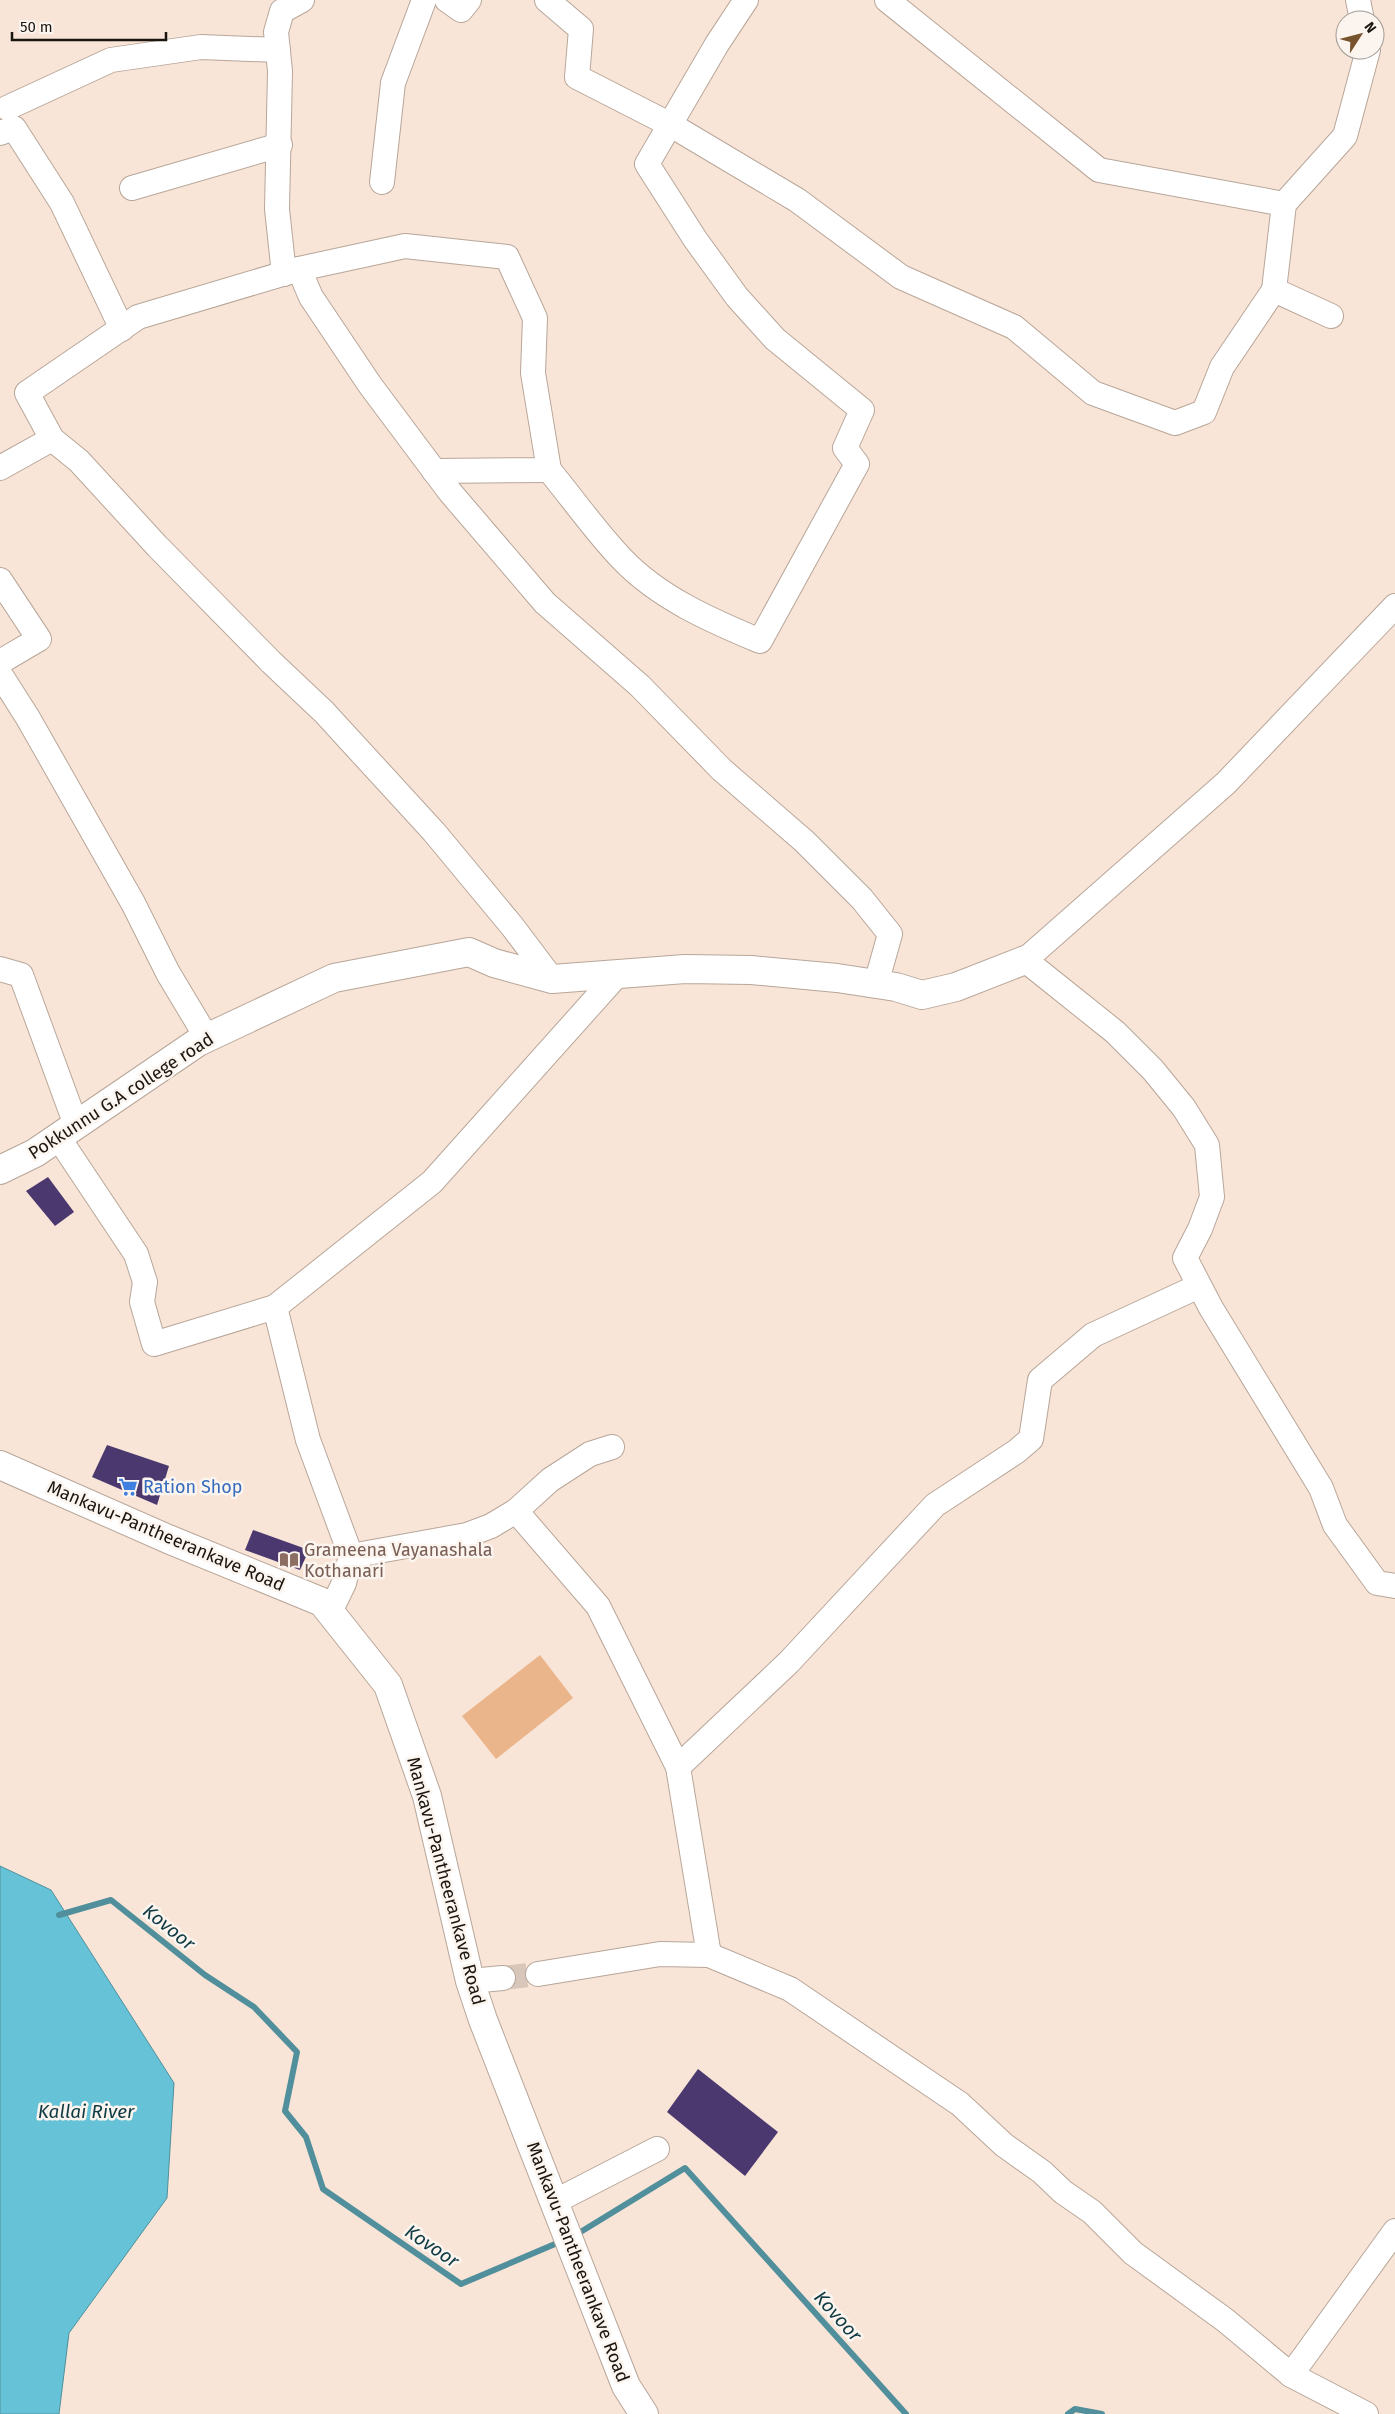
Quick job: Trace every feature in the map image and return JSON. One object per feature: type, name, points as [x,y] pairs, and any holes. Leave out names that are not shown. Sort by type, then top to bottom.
[{"type":"main road","name":"Pokkunnu G.A college road","points":[[0,1170],[35,1153],[207,1038],[334,978],[469,952],[494,963],[552,978],[685,969],[751,970],[896,987],[922,996],[956,988],[1026,960]]},
{"type":"main road","name":"Mankavu-Pantheerankave Road","points":[[0,1464],[168,1539],[322,1602],[388,1685],[427,1796],[470,1981],[586,2287],[626,2386],[644,2414]]},
{"type":"street","points":[[302,0],[282,11],[276,32],[280,146],[277,209],[291,272],[311,296],[370,385],[434,471],[545,603],[640,686],[722,770],[804,841],[862,899],[890,934],[876,984]]},
{"type":"street","points":[[382,182],[393,83],[424,0]]},
{"type":"street","points":[[447,0],[461,10],[469,0]]},
{"type":"street","points":[[547,0],[581,29],[578,77],[671,125],[797,200],[901,277],[1014,327],[1094,393],[1175,423],[1204,412],[1222,367],[1274,290],[1284,204],[1345,136],[1365,60]]},
{"type":"street","points":[[552,978],[512,926],[434,832],[324,712],[271,662],[164,552],[80,461],[52,439],[27,393],[138,317],[291,272],[405,246],[507,257],[535,318],[534,373],[549,470],[622,560],[652,584],[709,620],[760,641],[857,464],[845,448],[862,410],[775,339],[737,297],[695,239],[647,164],[716,44],[746,0]]},
{"type":"street","points":[[887,0],[1100,170],[1284,204]]},
{"type":"street","points":[[7,108],[111,60],[201,47],[278,50]]},
{"type":"street","points":[[0,133],[14,128],[62,203],[122,329]]},
{"type":"street","points":[[132,188],[280,146]]},
{"type":"street","points":[[1274,290],[1331,316]]},
{"type":"street","points":[[0,468],[52,439]]},
{"type":"street","points":[[434,471],[549,470]]},
{"type":"street","points":[[0,580],[39,639],[0,662]]},
{"type":"street","points":[[1395,606],[1226,783],[1026,960],[1115,1032],[1153,1070],[1184,1108],[1207,1145],[1212,1197],[1200,1229],[1185,1258],[1210,1308],[1321,1488],[1335,1526],[1377,1583],[1395,1586]]},
{"type":"street","points":[[0,674],[28,718],[133,903],[168,973],[207,1038]]},
{"type":"street","points":[[0,969],[21,975],[67,1131],[136,1254],[145,1282],[142,1302],[154,1344],[275,1307],[432,1182],[618,974]]},
{"type":"street","points":[[678,1767],[789,1662],[935,1505],[1017,1451],[1031,1439],[1040,1380],[1092,1335],[1200,1286]]},
{"type":"street","points":[[275,1307],[308,1440],[351,1556],[344,1583],[330,1612]]},
{"type":"street","points":[[351,1556],[467,1535],[491,1526],[516,1511],[558,1475],[590,1454],[612,1447]]},
{"type":"street","points":[[516,1511],[598,1606],[678,1767],[709,1955]]},
{"type":"street","points":[[538,1974],[660,1954],[709,1955],[790,1989],[960,2104],[1004,2145],[1042,2172],[1063,2192],[1092,2212],[1132,2253],[1225,2320],[1291,2375],[1366,2414]]},
{"type":"street","points":[[470,1981],[503,1978]]},
{"type":"street","points":[[556,2206],[657,2149]]},
{"type":"street","points":[[1291,2375],[1395,2231]]},
{"type":"shaded area","points":[[540,1655],[573,1698],[496,1759],[462,1716]]},
{"type":"water","name":"Kallai River","points":[[0,1866],[51,1890],[174,2083],[167,2198],[69,2333],[59,2414],[0,2414]]},
{"type":"building","points":[[48,1177],[74,1212],[55,1226],[26,1191]]},
{"type":"building","points":[[107,1445],[169,1466],[157,1505],[92,1477]]},
{"type":"building","name":"Grameena Vayanashala Kothanari","points":[[253,1530],[309,1550],[300,1570],[245,1550]]},
{"type":"building","points":[[698,2069],[778,2132],[745,2176],[667,2112]]},
{"type":"waterway","name":"Kovoor","points":[[59,1915],[111,1900],[205,1975],[254,2007],[297,2052],[285,2111],[306,2137],[323,2189],[461,2284],[562,2241]]},
{"type":"waterway","name":"Kovoor","points":[[574,2236],[685,2168],[906,2414]]},
{"type":"waterway","name":"Kovoor","points":[[1068,2414],[1075,2409],[1102,2414]]},
{"type":"tunnel","points":[[503,1978],[538,1974]]},
{"type":"place","name":"Ration Shop","points":[[128,1487]]},
{"type":"place","name":"Grameena Vayanashala Kothanari","points":[[289,1560]]}]
